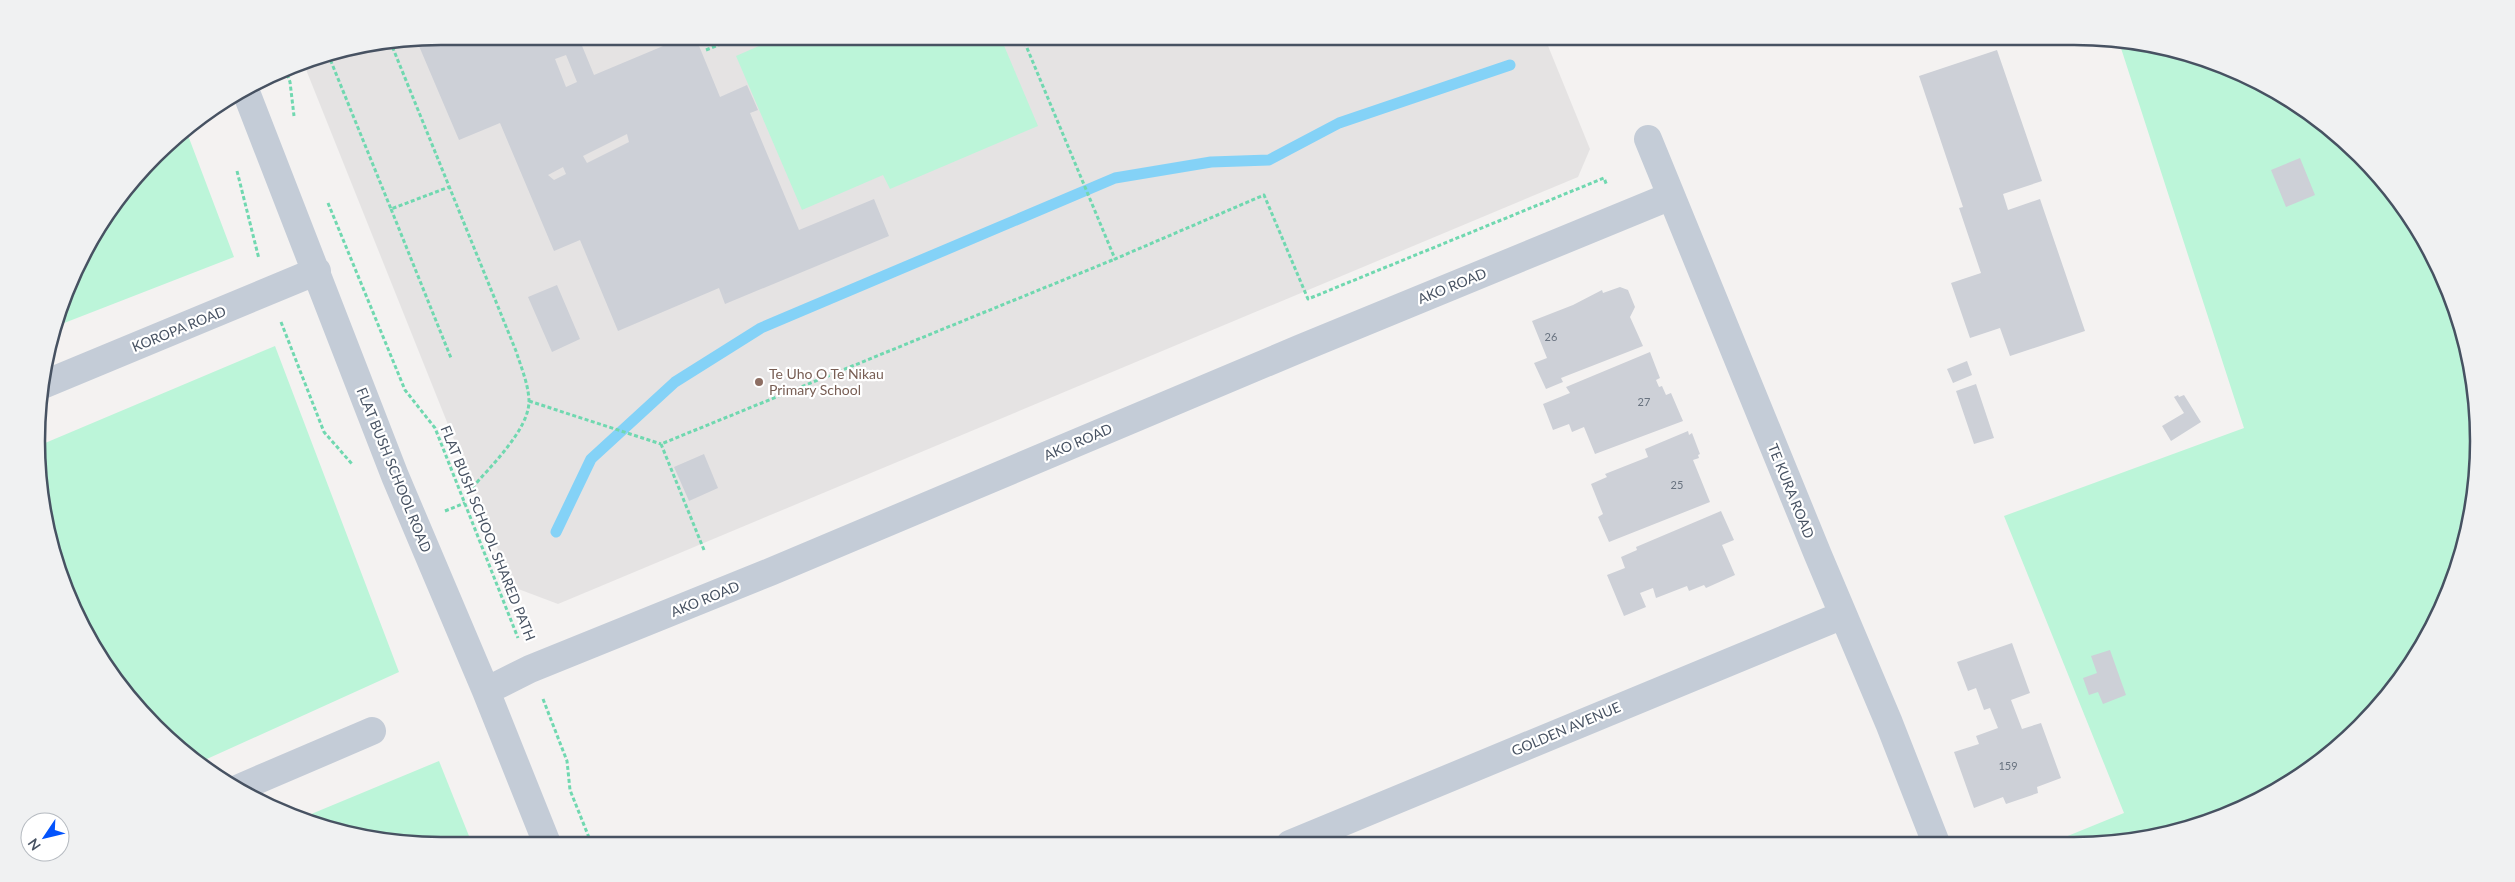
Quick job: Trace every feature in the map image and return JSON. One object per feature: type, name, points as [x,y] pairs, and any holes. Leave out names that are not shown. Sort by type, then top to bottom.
[{"type":"street","name":"FLAT BUSH SCHOOL ROAD","points":[[247,96],[395,476],[486,691],[544,837]]},
{"type":"street","name":"TE KURA ROAD","points":[[1648,139],[1889,723],[1934,837]]},
{"type":"street","name":"AKO ROAD","points":[[486,691],[530,669],[770,572],[1299,349],[1671,196]]},
{"type":"street","name":"KOROPA ROAD","points":[[49,382],[317,271]]},
{"type":"street","name":"GOLDEN AVENUE","points":[[1307,837],[1843,615]]},
{"type":"street","points":[[245,785],[372,731]]},
{"type":"path","points":[[706,50],[719,45]]},
{"type":"path","points":[[1026,45],[1115,259]]},
{"type":"path","points":[[393,48],[516,351],[529,402],[524,420],[516,434],[471,489]]},
{"type":"path","points":[[331,61],[451,358]]},
{"type":"path","points":[[288,76],[295,120]]},
{"type":"path","points":[[237,169],[260,260]]},
{"type":"path","points":[[529,402],[661,444],[1115,259],[1264,194],[1308,299],[1604,178],[1608,187]]},
{"type":"path","points":[[391,209],[448,187]]},
{"type":"path","name":"FLAT BUSH SCHOOL SHARED PATH","points":[[328,201],[405,390],[435,428],[556,730],[566,761],[570,790],[589,837]]},
{"type":"path","points":[[278,315],[324,432]]},
{"type":"path","points":[[661,444],[704,550]]},
{"type":"shaded area","name":"Te Uho O Te Nikau Primary School","points":[[441,45],[1548,45],[1590,149],[1578,177],[558,604],[513,587],[306,69],[339,58],[389,48]]},
{"type":"green space","points":[[761,45],[1004,45],[1038,126],[890,189],[883,175],[802,210],[736,56]]},
{"type":"green space","points":[[2121,48],[2176,58],[2201,66],[2226,75],[2272,98],[2335,143],[2372,180],[2417,243],[2440,289],[2449,314],[2457,339],[2467,389],[2470,441],[2469,467],[2467,493],[2457,543],[2440,593],[2429,616],[2417,639],[2388,682],[2372,702],[2335,739],[2272,784],[2226,807],[2176,824],[2126,834],[2065,837],[2124,813],[2004,516],[2244,428]]},
{"type":"green space","points":[[188,136],[234,257],[63,323],[75,289],[86,266],[112,221],[143,180]]},
{"type":"green space","points":[[275,346],[399,672],[206,759],[180,739],[143,702],[112,661],[86,616],[75,593],[58,543],[48,493],[45,443]]},
{"type":"green space","points":[[439,761],[469,837],[389,834],[339,824],[310,815]]},
{"type":"building","points":[[582,45],[594,75],[666,45],[699,45],[720,97],[747,85],[758,110],[750,113],[799,230],[874,199],[889,236],[725,304],[719,288],[618,331],[580,240],[554,251],[500,123],[459,140],[419,46]],"holes":[[[566,55],[577,82],[566,87],[555,59]],[[627,134],[629,142],[587,163],[583,156]],[[563,167],[566,174],[554,180],[548,175]]]},
{"type":"building","points":[[1997,50],[2042,181],[2003,194],[2008,210],[2040,199],[2085,331],[2010,356],[2000,328],[1970,338],[1951,283],[1981,273],[1959,208],[1963,207],[1919,76]]},
{"type":"building","points":[[2300,158],[2315,195],[2286,207],[2271,170]]},
{"type":"building","points":[[557,285],[580,339],[552,352],[528,297]]},
{"type":"building","points":[[1620,287],[1628,290],[1635,307],[1630,317],[1643,346],[1561,378],[1563,382],[1546,389],[1534,363],[1547,358],[1532,321],[1573,305],[1602,290],[1603,293]]},
{"type":"building","points":[[1650,352],[1660,378],[1656,380],[1659,387],[1662,386],[1666,395],[1671,393],[1683,421],[1595,454],[1584,427],[1572,432],[1569,424],[1553,430],[1543,404],[1570,393],[1566,387]]},
{"type":"building","points":[[1967,361],[1972,375],[1953,383],[1947,369]]},
{"type":"building","points":[[1976,384],[1994,438],[1974,444],[1956,391]]},
{"type":"building","points":[[2178,395],[2179,397],[2184,395],[2201,422],[2171,441],[2162,426],[2184,413],[2174,397]]},
{"type":"building","points":[[1688,431],[1689,435],[1692,433],[1700,454],[1698,455],[1699,458],[1693,460],[1710,502],[1609,542],[1598,517],[1603,514],[1591,484],[1607,477],[1605,474],[1648,457],[1645,449]]},
{"type":"building","points":[[704,454],[718,488],[689,501],[674,467]]},
{"type":"building","points":[[1721,511],[1734,540],[1722,545],[1735,575],[1706,588],[1704,585],[1689,591],[1687,586],[1656,598],[1653,588],[1640,593],[1646,607],[1624,616],[1607,575],[1625,568],[1621,557],[1637,550],[1636,547]]},
{"type":"building","points":[[2012,643],[2030,693],[2011,700],[2022,729],[2041,723],[2061,778],[2037,787],[2038,793],[2006,804],[2003,797],[1974,808],[1954,752],[1979,744],[1976,736],[1998,728],[1990,708],[1984,710],[1976,688],[1968,691],[1957,662]]},
{"type":"building","points":[[2110,650],[2126,695],[2103,704],[2098,692],[2089,695],[2083,678],[2097,673],[2091,656]]},
{"type":"waterway","points":[[556,532],[591,459],[675,382],[761,328],[1115,178],[1211,162],[1269,160],[1339,123],[1510,65]]},
{"type":"place","name":"Te Uho O Te Nikau Primary School","points":[[759,382]]}]
